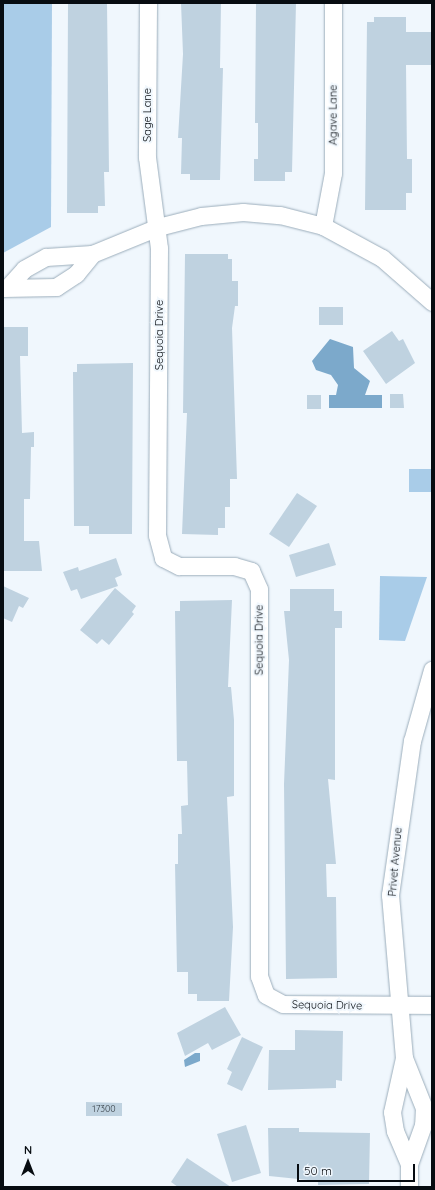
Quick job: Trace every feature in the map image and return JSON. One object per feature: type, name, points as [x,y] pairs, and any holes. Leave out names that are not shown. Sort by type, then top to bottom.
[{"type":"street","name":"Sage Lane","points":[[148,3],[147,157],[158,227]]},
{"type":"street","name":"Agave Lane","points":[[323,226],[333,173],[333,3]]},
{"type":"street","points":[[6,287],[24,269],[46,257],[92,254],[158,227],[201,216],[243,212],[280,215],[323,226],[382,258],[432,302]]},
{"type":"street","name":"Sequoia Drive","points":[[158,227],[157,536],[164,558],[179,566],[234,566],[250,571],[259,589],[259,976],[266,995],[283,1004],[432,1005]]},
{"type":"street","points":[[6,287],[32,290],[56,287],[76,274],[92,254]]},
{"type":"street","name":"Privet Avenue","points":[[409,1164],[395,1130],[392,1112],[404,1058],[400,1005],[393,947],[392,869],[412,741],[432,670]]},
{"type":"street","name":"Privet Avenue","points":[[404,1058],[424,1108],[423,1124],[409,1164],[409,1187]]},
{"type":"shaded area","points":[[3,3],[52,3],[51,227],[3,253]]},
{"type":"shaded area","points":[[330,339],[353,347],[354,368],[370,381],[365,395],[382,395],[382,408],[329,408],[329,395],[336,395],[338,385],[331,375],[316,370],[312,361]]},
{"type":"shaded area","points":[[409,469],[432,469],[432,492],[409,492]]},
{"type":"shaded area","points":[[380,576],[427,577],[405,641],[379,640]]},
{"type":"shaded area","points":[[195,1053],[200,1053],[200,1061],[185,1067],[184,1060]]},
{"type":"building","points":[[68,3],[107,3],[109,172],[104,172],[105,206],[98,206],[98,213],[67,213]]},
{"type":"building","points":[[181,3],[221,3],[220,68],[223,68],[220,180],[190,180],[190,174],[181,174],[182,138],[178,138],[183,54]]},
{"type":"building","points":[[256,3],[296,3],[292,172],[285,172],[285,181],[254,181],[254,159],[258,159],[258,123],[255,123]]},
{"type":"building","points":[[374,17],[406,17],[406,32],[432,32],[432,65],[406,65],[407,159],[412,159],[412,193],[406,193],[406,210],[365,210],[367,22],[374,22]]},
{"type":"building","points":[[185,254],[228,254],[228,259],[232,259],[232,281],[238,281],[238,306],[235,306],[232,328],[237,479],[230,479],[230,507],[225,507],[225,528],[218,528],[218,535],[182,534],[187,413],[183,413]]},
{"type":"building","points":[[319,307],[343,307],[343,325],[319,325]]},
{"type":"building","points":[[3,327],[28,327],[28,356],[20,356],[22,433],[34,432],[34,447],[31,447],[30,499],[24,499],[24,541],[39,541],[42,571],[3,571]]},
{"type":"building","points":[[392,331],[399,341],[403,339],[415,363],[386,384],[363,351]]},
{"type":"building","points":[[133,363],[132,534],[89,534],[89,526],[74,526],[73,372],[77,372],[77,364]]},
{"type":"building","points":[[390,394],[403,394],[404,408],[390,408]]},
{"type":"building","points":[[307,395],[321,395],[321,409],[307,409]]},
{"type":"building","points":[[297,493],[317,506],[289,547],[269,534]]},
{"type":"building","points":[[329,543],[336,565],[296,577],[289,555]]},
{"type":"building","points":[[116,558],[122,575],[115,578],[118,586],[81,599],[77,589],[71,591],[63,572],[78,567],[79,571]]},
{"type":"building","points":[[3,586],[29,598],[23,608],[19,606],[12,622],[3,618]]},
{"type":"building","points":[[115,588],[136,606],[132,612],[134,614],[109,645],[102,639],[97,644],[80,630]]},
{"type":"building","points":[[290,589],[334,589],[334,611],[342,611],[342,628],[335,628],[335,780],[328,779],[336,864],[326,864],[327,897],[336,897],[337,978],[286,979],[284,784],[289,660],[284,611],[290,611]]},
{"type":"building","points":[[232,600],[228,687],[231,687],[234,720],[234,796],[227,797],[233,927],[229,1001],[197,1001],[197,994],[188,994],[188,972],[177,972],[175,864],[178,864],[178,834],[182,834],[181,806],[188,805],[187,761],[177,761],[175,611],[180,611],[180,601]]},
{"type":"building","points":[[225,1007],[241,1035],[212,1050],[208,1043],[185,1056],[177,1033]]},
{"type":"building","points":[[295,1030],[343,1031],[342,1081],[336,1080],[336,1088],[268,1090],[269,1050],[295,1050]]},
{"type":"building","points":[[242,1037],[263,1047],[242,1091],[227,1084],[232,1072],[227,1069]]},
{"type":"building","points":[[86,1102],[122,1103],[122,1116],[86,1116]]},
{"type":"building","points":[[246,1125],[261,1173],[232,1182],[217,1134]]},
{"type":"building","points":[[268,1128],[299,1128],[299,1132],[370,1133],[369,1184],[318,1185],[318,1181],[269,1176]]},
{"type":"building","points":[[187,1158],[231,1187],[178,1187],[171,1182]]}]
